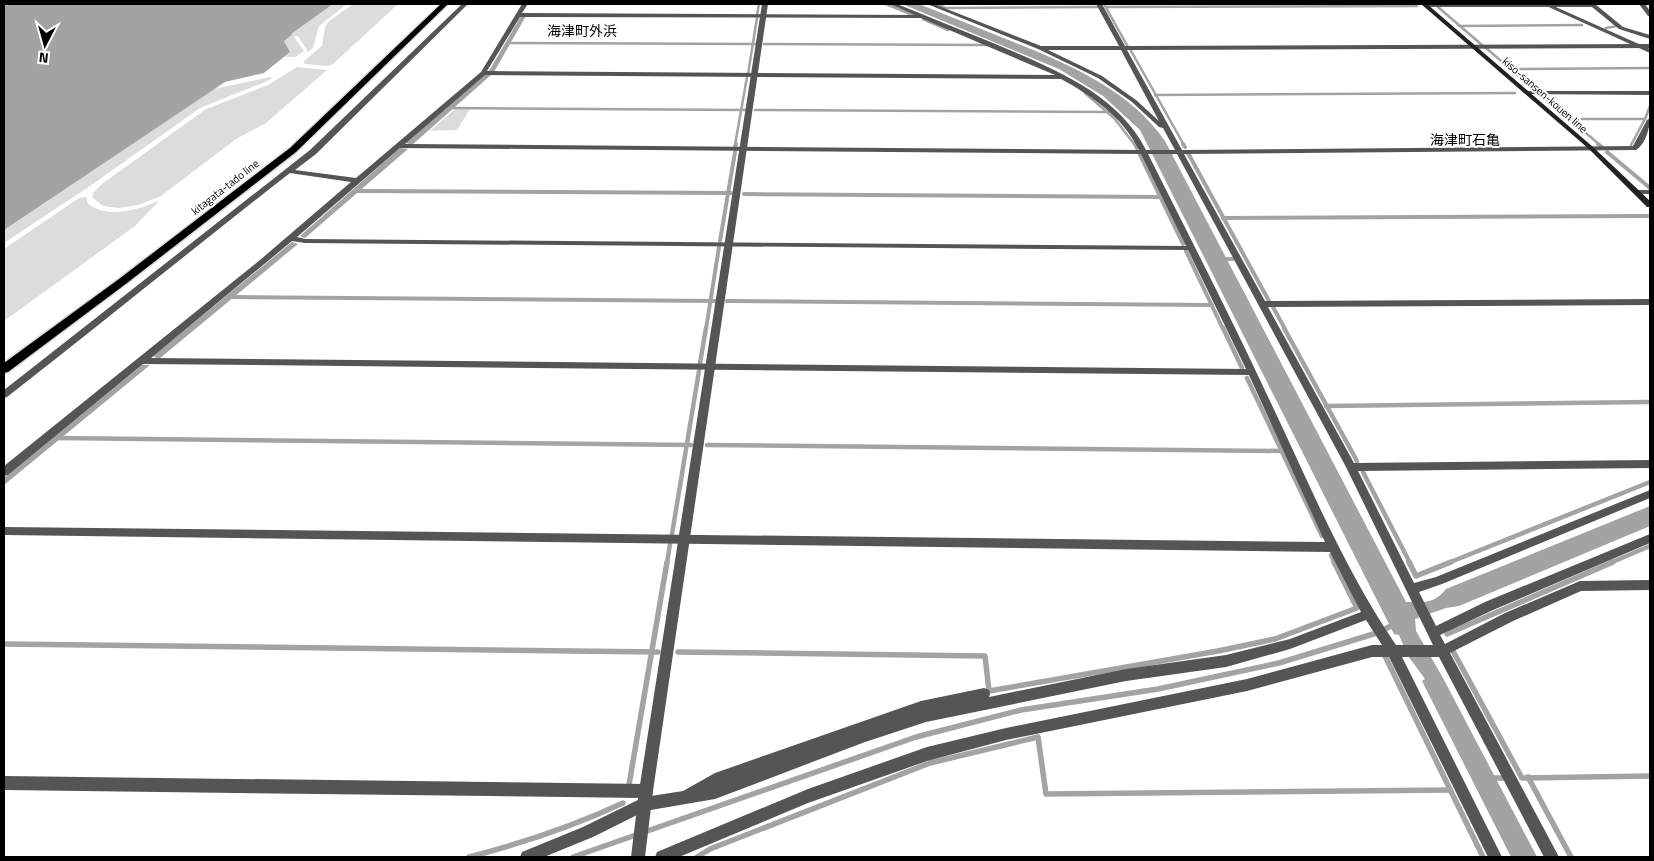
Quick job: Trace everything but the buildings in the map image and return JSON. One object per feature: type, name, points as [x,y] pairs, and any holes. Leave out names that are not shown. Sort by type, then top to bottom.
[{"type":"main road","name":"kitagata-tado line","points":[[4,369],[123,281],[293,150],[445,4]]},
{"type":"main road","name":"kiso-sansen-kouen line","points":[[1425,5],[1591,148],[1650,205]]},
{"type":"street","points":[[4,395],[154,279],[199,240],[313,152],[465,4]]},
{"type":"street","points":[[4,472],[290,238],[483,73],[525,4]]},
{"type":"street","points":[[638,857],[684,539],[766,4]]},
{"type":"street","points":[[893,4],[1044,67],[1088,92],[1117,114],[1128,126],[1146,152],[1252,372],[1333,547],[1371,618],[1393,648],[1495,857]]},
{"type":"street","points":[[930,4],[1040,48],[1100,77],[1134,101],[1167,131]]},
{"type":"street","points":[[1099,4],[1177,151],[1351,467],[1432,630],[1437,651],[1552,857]]},
{"type":"street","points":[[1547,4],[1650,51]]},
{"type":"street","points":[[1425,5],[1593,4],[1621,28],[1650,37]]},
{"type":"street","points":[[1642,4],[1650,15]]},
{"type":"street","points":[[518,15],[925,18]]},
{"type":"street","points":[[1040,48],[1650,46]]},
{"type":"street","points":[[483,73],[1063,77]]},
{"type":"street","points":[[1527,93],[1650,93]]},
{"type":"street","points":[[399,146],[1146,152],[1636,148],[1650,120]]},
{"type":"street","points":[[288,171],[358,181]]},
{"type":"street","points":[[1638,192],[1650,192]]},
{"type":"street","points":[[290,238],[305,241],[1191,248]]},
{"type":"street","points":[[1262,304],[1650,302]]},
{"type":"street","points":[[140,361],[1252,372]]},
{"type":"street","points":[[1351,467],[1650,464]]},
{"type":"street","points":[[1414,593],[1650,494]]},
{"type":"street","points":[[4,531],[1333,547]]},
{"type":"street","points":[[1432,630],[1650,538]]},
{"type":"street","points":[[662,857],[808,796],[928,754],[1006,734],[1247,686],[1372,650],[1393,648],[1437,651],[1580,586],[1650,585]]},
{"type":"street","points":[[4,783],[645,802],[716,792],[865,736],[926,716],[1126,674],[1226,661],[1290,644],[1371,618]]},
{"type":"street","points":[[678,798],[715,780],[921,707],[984,694]]},
{"type":"street","points":[[527,857],[588,832],[645,802]]},
{"type":"shaded area","points":[[4,4],[333,4],[284,41],[290,52],[264,73],[225,82],[4,230]]},
{"type":"shaded area","points":[[333,4],[347,4],[319,26],[313,48],[308,52],[298,36],[295,36],[304,51],[295,57],[285,57],[290,52],[284,41],[291,36],[290,34]]},
{"type":"shaded area","points":[[353,4],[398,4],[333,64],[328,66],[305,64],[303,62],[322,46],[325,27],[328,22]]},
{"type":"shaded area","points":[[902,4],[919,4],[1075,69],[1115,93],[1134,107],[1150,123],[1165,141],[1406,602],[1433,600],[1446,589],[1650,506],[1650,526],[1459,606],[1446,608],[1415,619],[1416,631],[1443,678],[1537,857],[1511,857],[1422,681],[1425,679],[1408,656],[1399,635],[1394,634],[1140,130],[1103,96],[1059,69]]},
{"type":"shaded area","points":[[521,16],[526,16],[494,72],[489,71]]},
{"type":"shaded area","points":[[297,67],[327,70],[266,123],[236,139],[161,196],[138,205],[119,208],[103,206],[92,197],[102,184],[206,109],[268,85]]},
{"type":"shaded area","points":[[484,75],[491,75],[412,145],[406,143]]},
{"type":"shaded area","points":[[272,78],[265,82],[200,108],[90,186],[4,243],[4,230],[214,89]]},
{"type":"shaded area","points":[[455,109],[470,109],[457,130],[430,131]]},
{"type":"shaded area","points":[[400,148],[408,149],[305,238],[300,236]]},
{"type":"shaded area","points":[[86,197],[88,204],[96,209],[113,212],[132,210],[159,201],[135,226],[4,321],[4,249],[79,198]]},
{"type":"shaded area","points":[[292,242],[298,244],[159,359],[153,356]]},
{"type":"shaded area","points":[[142,365],[150,365],[4,485],[4,478]]},
{"type":"waterway","points":[[757,15],[759,4]]},
{"type":"waterway","points":[[886,4],[915,16]]},
{"type":"waterway","points":[[935,4],[946,8],[1097,7]]},
{"type":"waterway","points":[[1104,4],[1128,47]]},
{"type":"waterway","points":[[1106,7],[1417,6]]},
{"type":"waterway","points":[[1438,7],[1460,26]]},
{"type":"waterway","points":[[753,44],[757,18]]},
{"type":"waterway","points":[[923,19],[948,30]]},
{"type":"waterway","points":[[1606,28],[1617,26],[1613,23]]},
{"type":"waterway","points":[[1460,26],[1582,25]]},
{"type":"waterway","points":[[1460,26],[1482,45]]},
{"type":"waterway","points":[[508,43],[753,44]]},
{"type":"waterway","points":[[748,74],[753,44]]},
{"type":"waterway","points":[[764,44],[986,45]]},
{"type":"waterway","points":[[1486,48],[1510,69]]},
{"type":"waterway","points":[[1130,49],[1156,95]]},
{"type":"waterway","points":[[1510,69],[1650,68]]},
{"type":"waterway","points":[[1510,69],[1536,91]]},
{"type":"waterway","points":[[741,110],[747,77]]},
{"type":"waterway","points":[[1085,93],[1107,112]]},
{"type":"waterway","points":[[1156,95],[1515,93]]},
{"type":"waterway","points":[[1156,95],[1184,145]]},
{"type":"waterway","points":[[1541,95],[1569,119]]},
{"type":"waterway","points":[[1645,119],[1650,106]]},
{"type":"waterway","points":[[450,108],[741,110]]},
{"type":"waterway","points":[[735,145],[741,110]]},
{"type":"waterway","points":[[755,110],[1107,112]]},
{"type":"waterway","points":[[1107,112],[1135,145]]},
{"type":"waterway","points":[[1569,119],[1645,119]]},
{"type":"waterway","points":[[1569,119],[1600,145]]},
{"type":"waterway","points":[[1631,145],[1645,119]]},
{"type":"waterway","points":[[1135,144],[1137,148]]},
{"type":"waterway","points":[[1598,144],[1602,147]]},
{"type":"waterway","points":[[728,193],[735,152]]},
{"type":"waterway","points":[[1607,152],[1650,188]]},
{"type":"waterway","points":[[1188,153],[1224,218]]},
{"type":"waterway","points":[[1140,155],[1183,244]]},
{"type":"waterway","points":[[355,191],[728,193]]},
{"type":"waterway","points":[[720,241],[728,193]]},
{"type":"waterway","points":[[744,194],[1160,197]]},
{"type":"waterway","points":[[1224,218],[1648,216]]},
{"type":"waterway","points":[[1224,218],[1269,301]]},
{"type":"waterway","points":[[710,301],[719,247]]},
{"type":"waterway","points":[[1186,251],[1212,305]]},
{"type":"waterway","points":[[1222,259],[1233,259]]},
{"type":"waterway","points":[[230,297],[710,301]]},
{"type":"waterway","points":[[706,329],[710,301]]},
{"type":"waterway","points":[[710,301],[715,301]]},
{"type":"waterway","points":[[727,301],[1212,305]]},
{"type":"waterway","points":[[1212,305],[1223,329]]},
{"type":"waterway","points":[[1273,307],[1285,329]]},
{"type":"waterway","points":[[700,363],[706,328]]},
{"type":"waterway","points":[[1223,328],[1242,368]]},
{"type":"waterway","points":[[1284,328],[1327,406]]},
{"type":"waterway","points":[[687,445],[699,371]]},
{"type":"waterway","points":[[1247,378],[1282,451]]},
{"type":"waterway","points":[[1327,406],[1650,402]]},
{"type":"waterway","points":[[1327,406],[1357,461]]},
{"type":"waterway","points":[[56,438],[687,445]]},
{"type":"waterway","points":[[672,534],[687,445]]},
{"type":"waterway","points":[[687,445],[691,445]]},
{"type":"waterway","points":[[707,445],[1282,451]]},
{"type":"waterway","points":[[1282,451],[1322,536]]},
{"type":"waterway","points":[[1363,472],[1410,563]]},
{"type":"waterway","points":[[1448,563],[1650,482]]},
{"type":"waterway","points":[[667,563],[670,544]]},
{"type":"waterway","points":[[1610,563],[1650,546]]},
{"type":"waterway","points":[[1331,555],[1335,563]]},
{"type":"waterway","points":[[652,652],[667,562]]},
{"type":"waterway","points":[[678,652],[985,656],[989,691],[1218,651],[1275,639],[1357,608],[1334,562]]},
{"type":"waterway","points":[[1409,562],[1416,576],[1451,562]]},
{"type":"waterway","points":[[1447,634],[1613,562]]},
{"type":"waterway","points":[[573,857],[916,737],[1021,710],[1158,689],[1279,663],[1380,632],[1396,623]]},
{"type":"waterway","points":[[4,644],[652,652]]},
{"type":"waterway","points":[[1453,651],[1522,778],[1528,778]]},
{"type":"waterway","points":[[629,785],[652,652]]},
{"type":"waterway","points":[[652,652],[658,652]]},
{"type":"waterway","points":[[1385,656],[1483,857]]},
{"type":"waterway","points":[[697,857],[710,849],[930,763],[1038,737],[1046,794],[1450,790]]},
{"type":"waterway","points":[[1528,778],[1650,776]]},
{"type":"waterway","points":[[1491,778],[1504,778]]},
{"type":"waterway","points":[[1528,778],[1571,857]]},
{"type":"waterway","points":[[469,857],[547,834],[623,803]]},
{"type":"district","name":"海津町外浜","points":[[582,30]]},
{"type":"district","name":"海津町石亀","points":[[1465,139]]}]
